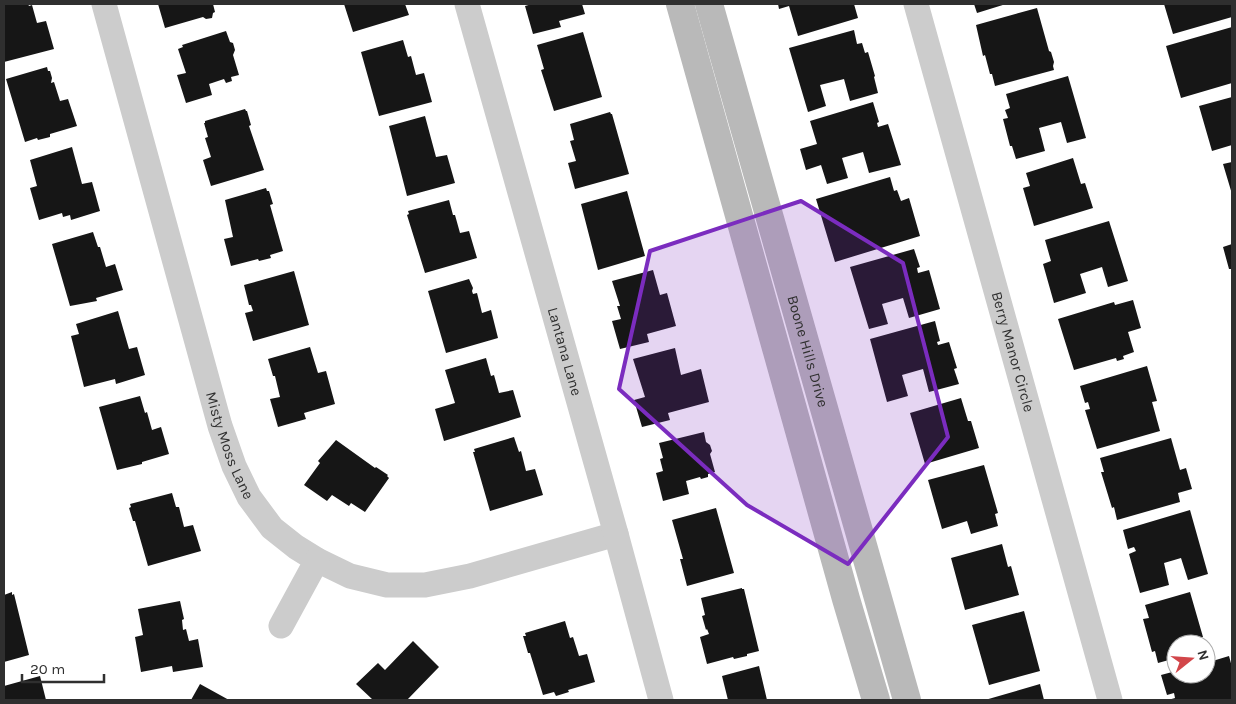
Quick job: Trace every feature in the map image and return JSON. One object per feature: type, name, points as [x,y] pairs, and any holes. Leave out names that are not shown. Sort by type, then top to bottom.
[{"type":"street","name":"Misty Moss Lane","points":[[104,4],[220,426],[234,466],[249,498],[272,528],[296,547],[317,560],[350,576],[387,585],[425,585],[470,576],[616,534]]},
{"type":"street","name":"Lantana Lane","points":[[467,4],[661,700]]},
{"type":"street","name":"Boone Hills Drive","points":[[680,4],[876,700]]},
{"type":"street","name":"Boone Hills Drive","points":[[709,4],[906,700]]},
{"type":"street","name":"Berry Manor Circle","points":[[916,4],[1110,700]]},
{"type":"street","points":[[280,626],[317,560]]},
{"type":"highlighted area","points":[[801,201],[903,263],[948,437],[848,564],[747,505],[619,389],[650,251]]},
{"type":"building","points":[[4,4],[32,5],[37,23],[46,21],[54,49],[4,62]]},
{"type":"building","points":[[158,4],[213,4],[215,12],[212,18],[206,19],[203,17],[165,28]]},
{"type":"building","points":[[344,4],[405,4],[409,15],[353,32]]},
{"type":"building","points":[[532,4],[582,4],[585,14],[559,21],[561,27],[533,34],[525,6]]},
{"type":"building","points":[[778,4],[854,4],[858,18],[798,36],[789,6],[779,9]]},
{"type":"building","points":[[974,4],[1006,4],[977,13]]},
{"type":"building","points":[[1164,4],[1231,4],[1232,17],[1173,34]]},
{"type":"building","points":[[1037,8],[1054,62],[1054,70],[995,86],[985,55],[983,56],[976,25]]},
{"type":"building","points":[[1232,27],[1232,83],[1181,98],[1166,46]]},
{"type":"building","points":[[854,30],[857,44],[862,43],[865,53],[868,52],[878,93],[850,101],[844,79],[820,85],[826,106],[808,112],[789,48]]},
{"type":"building","points":[[226,31],[230,42],[233,43],[235,50],[233,55],[239,75],[231,77],[232,81],[226,83],[224,79],[209,84],[212,95],[186,103],[177,75],[186,73],[178,49],[183,47],[182,45]]},
{"type":"building","points":[[583,32],[602,97],[554,111],[541,70],[544,69],[537,45]]},
{"type":"building","points":[[403,40],[408,57],[411,56],[416,75],[424,73],[432,102],[379,116],[361,52]]},
{"type":"building","points":[[47,67],[52,78],[51,83],[54,82],[60,101],[68,99],[77,126],[50,134],[50,137],[38,140],[37,138],[25,142],[6,79]]},
{"type":"building","points":[[1068,76],[1086,138],[1067,143],[1061,122],[1039,128],[1045,151],[1016,159],[1012,146],[1010,146],[1003,119],[1008,118],[1005,110],[1010,108],[1006,94]]},
{"type":"building","points":[[1232,97],[1232,145],[1212,151],[1199,106]]},
{"type":"building","points":[[873,102],[879,122],[877,123],[878,127],[888,124],[901,165],[869,173],[863,152],[842,158],[848,178],[827,184],[821,165],[806,170],[800,149],[817,144],[810,121]]},
{"type":"building","points":[[245,109],[264,170],[211,186],[203,160],[211,157],[205,138],[208,137],[204,123],[205,121]]},
{"type":"building","points":[[610,112],[629,174],[575,189],[568,163],[576,161],[570,141],[574,140],[570,124]]},
{"type":"building","points":[[425,116],[436,157],[447,155],[455,183],[407,196],[389,126]]},
{"type":"building","points":[[72,147],[82,184],[92,182],[100,211],[71,220],[70,215],[63,217],[62,213],[39,220],[30,188],[37,186],[30,160]]},
{"type":"building","points":[[1073,158],[1081,184],[1085,183],[1093,208],[1034,226],[1023,188],[1030,186],[1026,173]]},
{"type":"building","points":[[1232,162],[1232,194],[1223,164]]},
{"type":"building","points":[[890,177],[894,191],[897,190],[901,201],[909,198],[920,236],[835,262],[816,199]]},
{"type":"building","points":[[266,188],[269,191],[273,204],[270,205],[283,251],[270,255],[271,258],[259,261],[258,259],[231,266],[224,239],[233,237],[225,200]]},
{"type":"building","points":[[627,191],[645,256],[598,270],[581,204]]},
{"type":"building","points":[[449,200],[460,233],[469,231],[477,258],[425,273],[407,215],[409,214],[408,211]]},
{"type":"building","points":[[1109,221],[1128,281],[1108,287],[1102,267],[1080,274],[1086,293],[1054,303],[1043,264],[1051,261],[1045,240]]},
{"type":"building","points":[[93,232],[106,267],[115,264],[123,290],[96,298],[97,301],[70,306],[52,244]]},
{"type":"building","points":[[1232,244],[1232,269],[1229,269],[1223,247]]},
{"type":"building","points":[[914,249],[920,267],[917,268],[918,273],[929,270],[940,309],[909,318],[903,298],[882,304],[888,324],[869,329],[850,267]]},
{"type":"building","points":[[653,270],[660,295],[667,293],[676,326],[647,334],[649,342],[620,349],[612,321],[621,319],[617,306],[620,306],[612,281]]},
{"type":"building","points":[[294,271],[309,325],[253,341],[245,313],[253,311],[251,305],[249,305],[244,285]]},
{"type":"building","points":[[469,279],[473,288],[473,294],[477,293],[482,313],[491,310],[498,338],[446,353],[428,291]]},
{"type":"building","points":[[1133,300],[1141,328],[1128,332],[1134,352],[1123,356],[1124,359],[1117,361],[1116,358],[1074,370],[1058,319],[1114,302],[1115,305]]},
{"type":"building","points":[[118,311],[129,349],[137,347],[145,375],[116,384],[115,379],[84,387],[71,336],[79,334],[76,324]]},
{"type":"building","points":[[935,321],[940,341],[937,342],[938,345],[949,342],[957,368],[954,369],[959,384],[929,392],[923,369],[902,375],[908,396],[887,402],[870,339]]},
{"type":"building","points":[[310,347],[318,373],[326,371],[335,404],[304,413],[306,419],[278,427],[270,399],[280,397],[275,376],[273,376],[268,359]]},
{"type":"building","points":[[675,348],[681,375],[701,369],[709,402],[668,413],[670,420],[642,427],[634,400],[645,397],[633,359]]},
{"type":"building","points":[[486,358],[491,376],[494,375],[499,393],[513,390],[521,417],[444,441],[435,409],[455,403],[445,370]]},
{"type":"building","points":[[1147,366],[1157,401],[1152,402],[1160,431],[1097,449],[1085,410],[1090,409],[1088,402],[1085,403],[1080,386]]},
{"type":"building","points":[[140,396],[152,430],[161,427],[169,454],[142,462],[142,464],[117,470],[99,407]]},
{"type":"building","points":[[961,398],[968,421],[971,421],[979,448],[925,464],[910,413]]},
{"type":"building","points":[[704,432],[706,442],[710,445],[712,451],[710,454],[715,472],[708,474],[708,477],[686,481],[689,494],[663,501],[656,473],[663,471],[660,459],[663,458],[659,443]]},
{"type":"building","points":[[514,437],[519,452],[521,451],[526,471],[535,469],[543,495],[490,511],[473,452],[475,452],[474,449]]},
{"type":"building","points":[[1171,438],[1180,470],[1186,468],[1192,489],[1178,493],[1180,502],[1117,520],[1101,472],[1104,472],[1100,458]]},
{"type":"building","points":[[336,440],[388,475],[389,478],[365,512],[351,503],[349,506],[332,495],[327,501],[304,485],[320,463],[318,461]]},
{"type":"building","points":[[984,465],[998,513],[995,514],[998,526],[971,534],[967,521],[942,529],[928,480]]},
{"type":"building","points":[[172,493],[176,507],[179,507],[184,527],[193,525],[201,551],[148,566],[135,521],[133,521],[129,508],[131,507],[130,504]]},
{"type":"building","points":[[716,508],[734,573],[687,586],[680,559],[683,559],[672,520]]},
{"type":"building","points":[[1190,510],[1208,574],[1188,580],[1181,558],[1164,563],[1169,585],[1140,593],[1129,554],[1136,551],[1134,547],[1128,549],[1123,530]]},
{"type":"building","points":[[1002,544],[1008,567],[1011,566],[1019,595],[965,610],[951,558]]},
{"type":"building","points":[[744,589],[759,651],[747,654],[747,656],[734,659],[733,657],[707,664],[700,637],[709,634],[702,616],[705,615],[701,598]]},
{"type":"building","points":[[12,592],[29,655],[4,662],[4,595]]},
{"type":"building","points":[[1190,592],[1202,634],[1166,634],[1166,661],[1158,663],[1155,651],[1152,652],[1143,619],[1149,618],[1145,605]]},
{"type":"building","points":[[180,601],[184,619],[182,620],[183,630],[186,629],[189,641],[198,639],[203,667],[173,672],[172,666],[141,672],[135,637],[143,635],[138,609]]},
{"type":"building","points":[[1024,611],[1040,671],[989,685],[972,625]]},
{"type":"building","points":[[565,621],[570,638],[573,637],[579,656],[587,654],[595,682],[568,690],[569,692],[556,696],[554,692],[543,695],[523,636],[526,636],[525,633]]},
{"type":"building","points":[[413,641],[439,667],[407,700],[373,700],[356,684],[378,663],[385,670]]},
{"type":"building","points":[[1229,656],[1232,667],[1232,700],[1168,700],[1175,698],[1174,693],[1167,695],[1161,675],[1166,674],[1166,684],[1216,684],[1216,660]]},
{"type":"building","points":[[759,666],[767,700],[728,700],[722,676]]},
{"type":"building","points":[[40,676],[46,700],[4,700],[4,686]]},
{"type":"building","points":[[200,684],[229,700],[191,700]]},
{"type":"building","points":[[1040,684],[1044,700],[985,700]]}]
